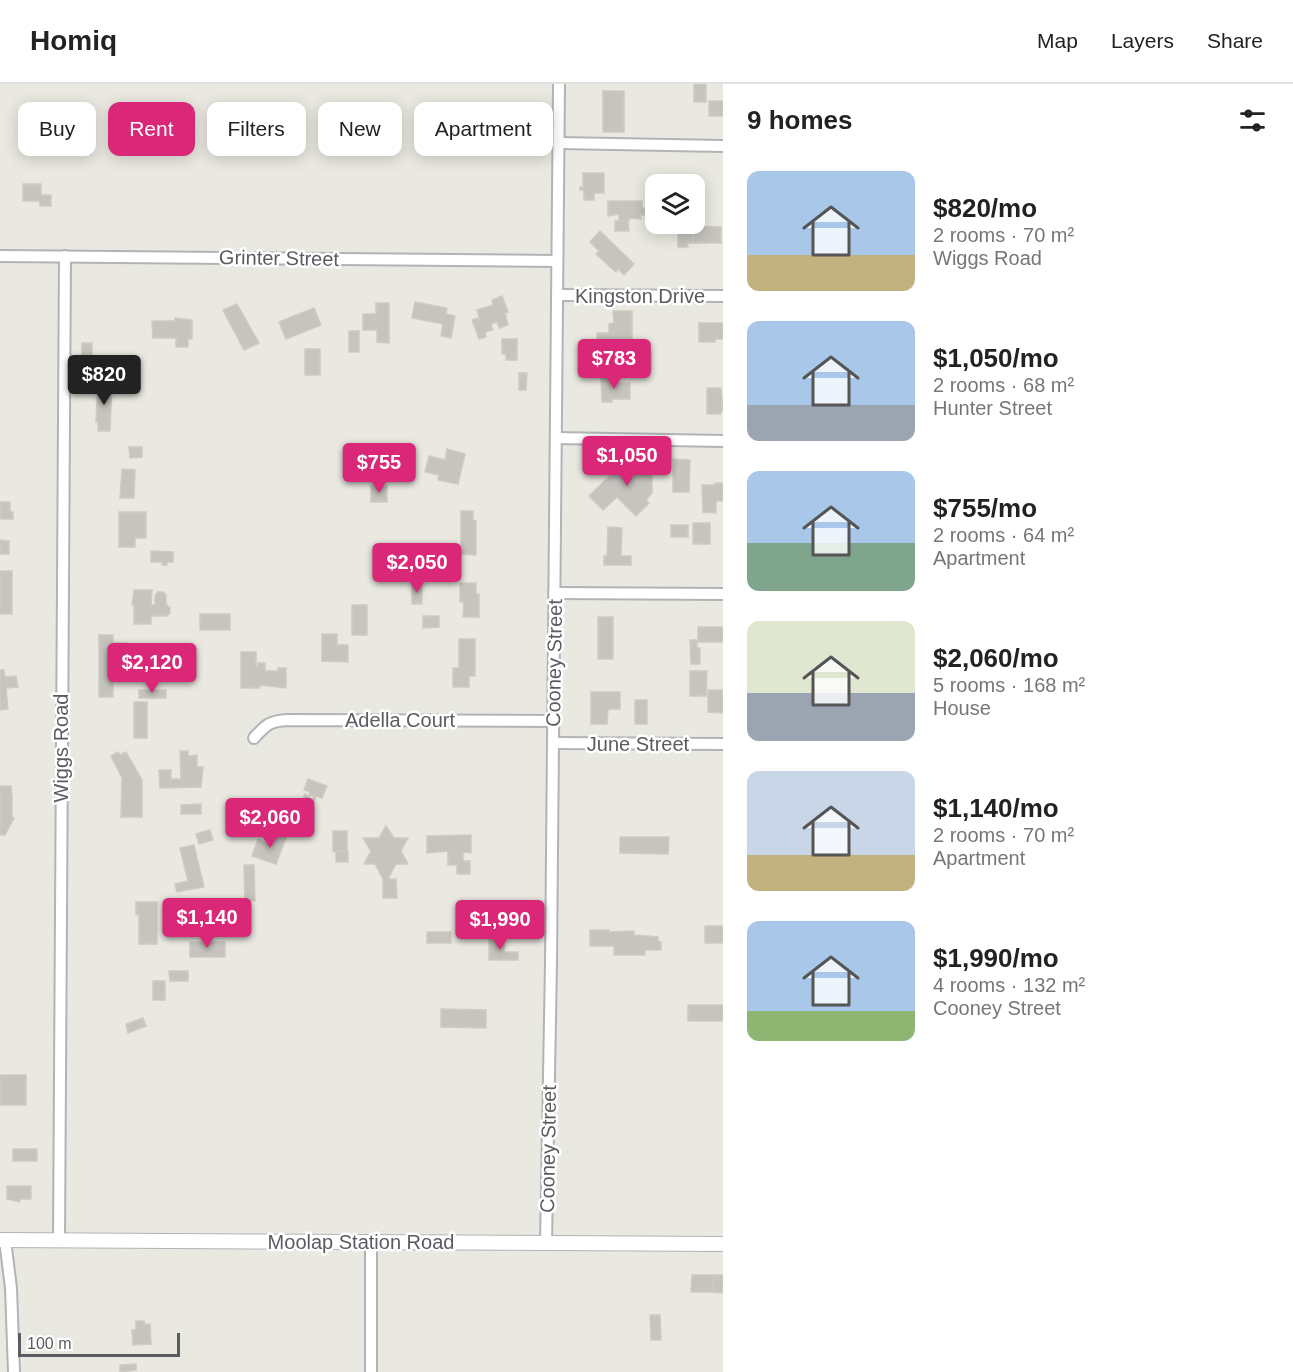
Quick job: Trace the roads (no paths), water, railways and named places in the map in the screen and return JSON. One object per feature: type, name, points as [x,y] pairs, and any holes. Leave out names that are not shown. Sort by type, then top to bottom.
[{"type":"street","name":"Cooney Street","points":[[546,1243],[559,84]]},
{"type":"street","points":[[558,143],[723,146]]},
{"type":"street","name":"Grinter Street","points":[[0,256],[557,261]]},
{"type":"street","name":"Wiggs Road","points":[[59,1240],[65,256]]},
{"type":"street","name":"Kingston Drive","points":[[557,295],[723,296]]},
{"type":"street","points":[[556,438],[723,441]]},
{"type":"street","points":[[554,593],[723,594]]},
{"type":"street","name":"Adella Court","points":[[254,738],[273,721],[288,720],[553,721]]},
{"type":"street","name":"June Street","points":[[553,743],[723,744]]},
{"type":"street","points":[[2,1240],[11,1288],[14,1372]]},
{"type":"street","name":"Moolap Station Road","points":[[2,1240],[723,1244]]},
{"type":"street","points":[[371,1242],[371,1372]]}]
